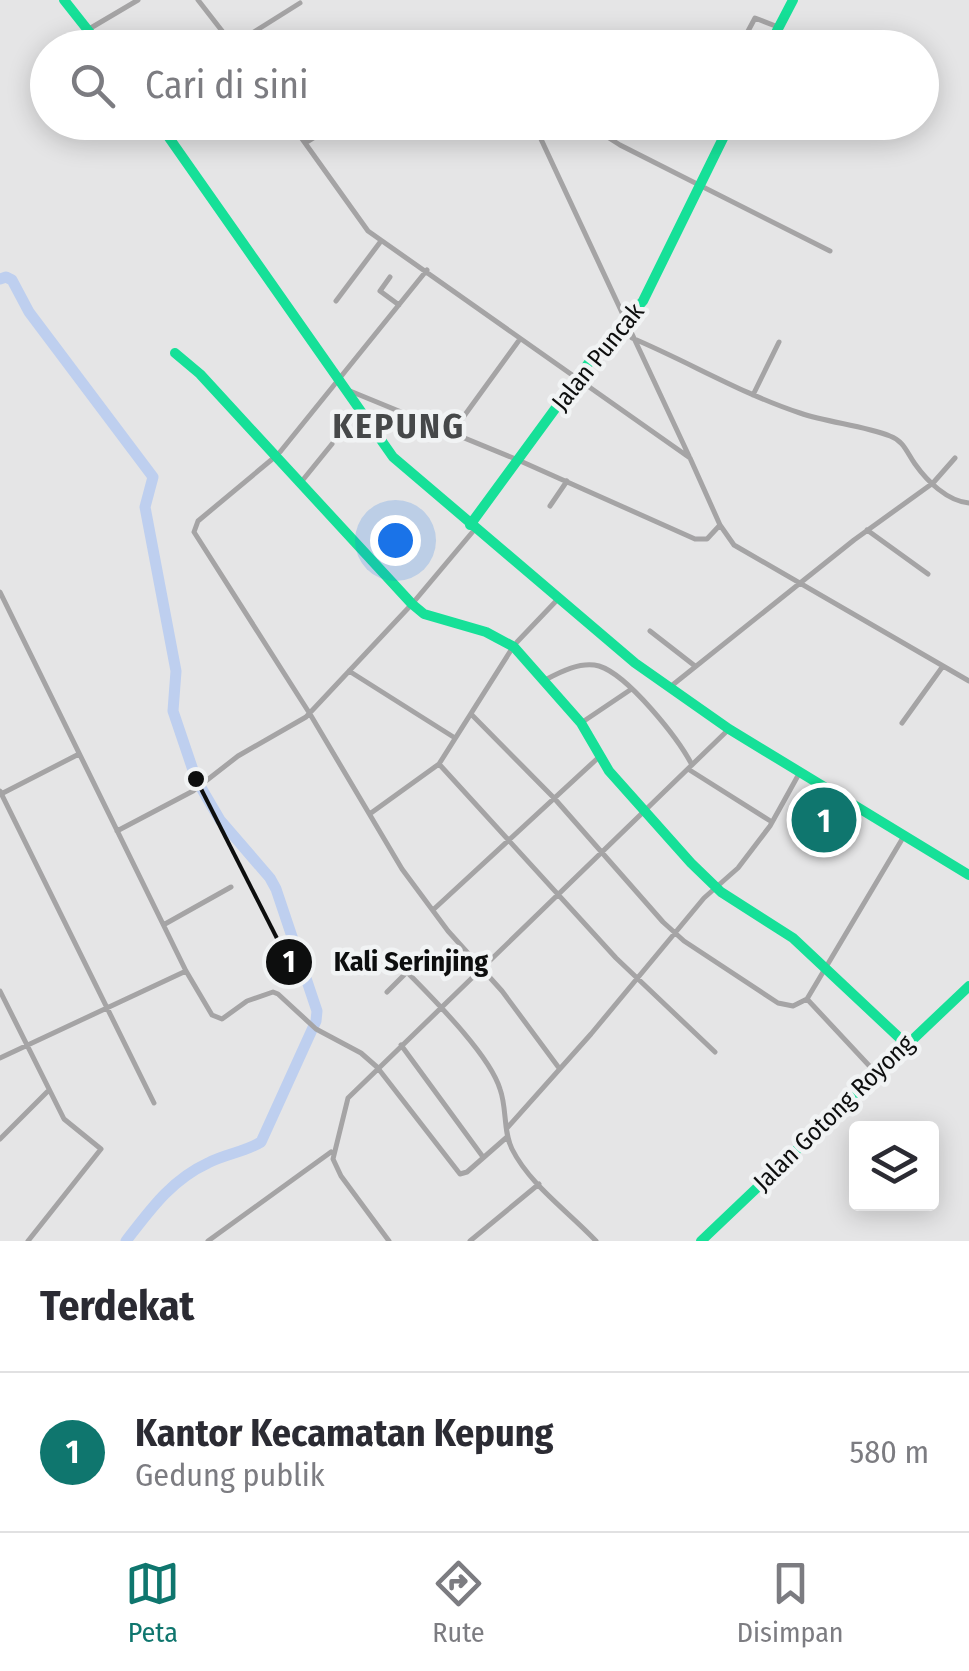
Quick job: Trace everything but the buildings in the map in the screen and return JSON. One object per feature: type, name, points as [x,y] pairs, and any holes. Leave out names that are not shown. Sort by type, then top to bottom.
[{"type":"street","points":[[64,0],[87,30],[138,0]]},
{"type":"street","points":[[198,0],[221,30]]},
{"type":"street","points":[[777,30],[793,0]]},
{"type":"street","points":[[259,30],[300,3]]},
{"type":"street","points":[[749,30],[755,18],[778,27]]},
{"type":"street","points":[[170,140],[393,457],[558,599],[670,687],[729,729],[969,875]]},
{"type":"street","points":[[303,140],[368,231],[381,242],[690,458]]},
{"type":"street","points":[[305,143],[310,140]]},
{"type":"street","points":[[541,140],[720,525],[742,551],[969,681]]},
{"type":"street","points":[[612,140],[830,251]]},
{"type":"street","name":"Jalan Puncak","points":[[472,526],[578,378],[648,292],[722,140]]},
{"type":"street","points":[[336,302],[381,242]]},
{"type":"street","points":[[426,270],[340,385],[277,455],[208,511],[194,529],[402,869],[484,967],[559,1068]]},
{"type":"street","points":[[390,277],[380,290],[399,306]]},
{"type":"street","points":[[632,338],[753,395],[816,418],[891,436],[908,449],[915,464],[948,498],[969,503]]},
{"type":"street","points":[[451,434],[520,339]]},
{"type":"street","points":[[753,395],[779,342]]},
{"type":"street","points":[[175,352],[302,480],[424,614],[515,645],[580,723],[599,758],[717,888],[793,938],[906,1044]]},
{"type":"street","points":[[340,385],[695,538],[707,539],[720,525]]},
{"type":"street","points":[[302,480],[332,444]]},
{"type":"street","points":[[670,687],[932,483],[955,458]]},
{"type":"street","points":[[550,506],[567,482]]},
{"type":"street","points":[[116,832],[194,791],[238,756],[306,717],[415,601],[472,526]]},
{"type":"street","points":[[867,530],[928,574]]},
{"type":"street","points":[[0,592],[116,832],[212,1015],[217,1019],[226,1017],[247,1001],[273,992],[316,1029],[377,1066],[456,1172],[463,1174],[507,1137]]},
{"type":"street","points":[[371,813],[439,764],[515,645],[558,599]]},
{"type":"street","points":[[650,631],[695,666]]},
{"type":"street","points":[[545,680],[584,665],[604,668],[674,734],[690,767],[772,822]]},
{"type":"street","points":[[902,723],[943,666]]},
{"type":"street","points":[[348,671],[454,738]]},
{"type":"street","points":[[580,723],[630,690]]},
{"type":"street","points":[[471,714],[554,798],[640,899],[675,933],[778,1003],[792,1006],[808,999],[904,836]]},
{"type":"street","points":[[389,1241],[336,1170],[332,1152],[348,1098],[729,729]]},
{"type":"street","points":[[79,754],[0,793],[154,1102]]},
{"type":"street","points":[[434,909],[599,758]]},
{"type":"street","points":[[439,764],[636,978],[715,1052]]},
{"type":"street","points":[[506,1128],[675,933],[738,868],[772,822],[800,772]]},
{"type":"street","points":[[164,924],[231,887]]},
{"type":"street","points":[[387,992],[405,970],[439,1008],[496,1080],[507,1137],[517,1158],[596,1241]]},
{"type":"street","points":[[0,1058],[186,971]]},
{"type":"street","name":"Jalan Gotong Royong","points":[[701,1241],[969,986]]},
{"type":"street","points":[[0,991],[64,1119],[101,1149],[28,1241]]},
{"type":"street","points":[[808,999],[876,1073]]},
{"type":"street","points":[[400,1045],[484,1157]]},
{"type":"street","points":[[0,1139],[48,1091]]},
{"type":"street","points":[[208,1241],[332,1152]]},
{"type":"street","points":[[470,1241],[539,1184]]},
{"type":"waterway","points":[[0,279],[12,280],[29,312],[153,477],[145,507],[176,671],[173,711],[196,779],[220,820],[276,889],[317,1011],[316,1021],[261,1142],[183,1178],[126,1241]]},
{"type":"traffic: fast","points":[[64,0],[88,30]]},
{"type":"traffic: fast","points":[[777,30],[793,0]]},
{"type":"traffic: fast","points":[[171,140],[393,457],[635,663],[729,729],[969,875]]},
{"type":"traffic: fast","points":[[470,525],[596,353],[643,301],[722,140]]},
{"type":"traffic: fast","points":[[175,353],[200,374],[412,604],[424,614],[486,632],[514,647],[581,723],[609,771],[691,863],[721,892],[793,938],[906,1044]]},
{"type":"traffic: fast","points":[[701,1241],[969,986]]},
{"type":"place","name":"Kali Serinjing","points":[[196,779]]},
{"type":"place","name":"Kantor Kecamatan Kepung","points":[[824,820]]},
{"type":"district","name":"KEPUNG","points":[[399,426]]}]
